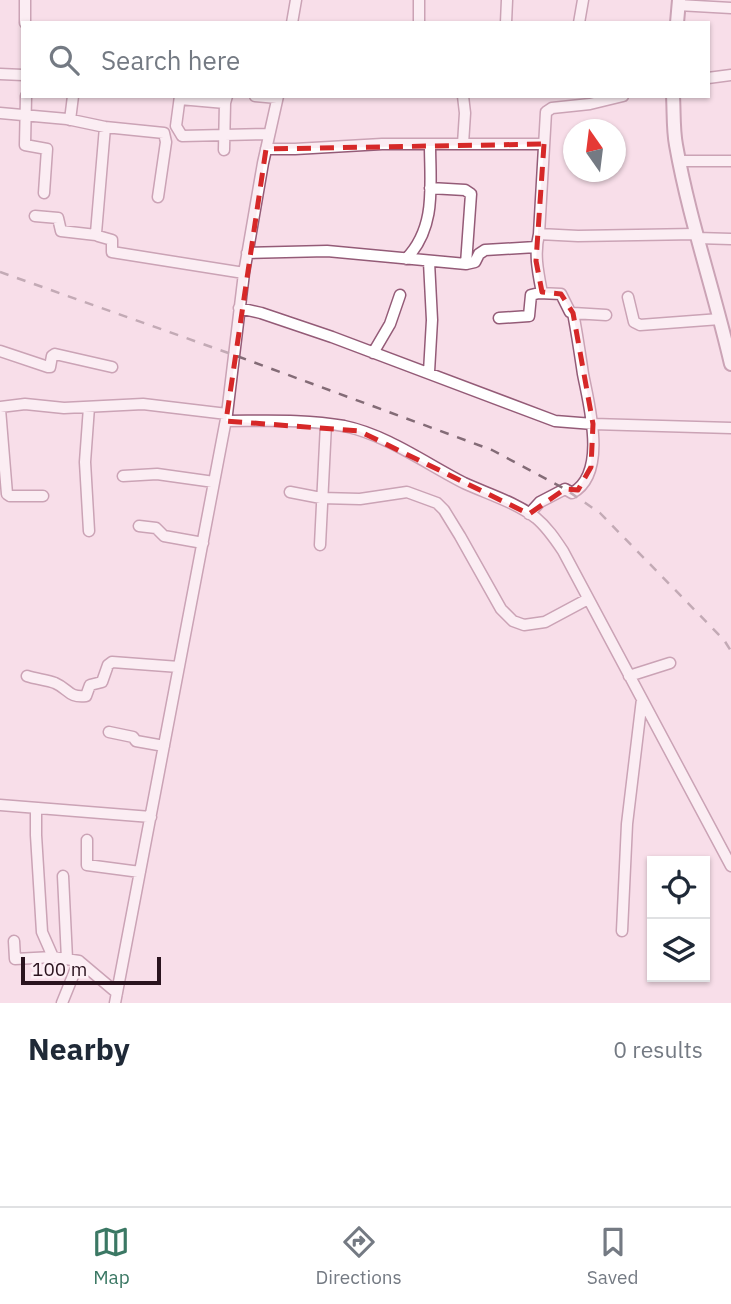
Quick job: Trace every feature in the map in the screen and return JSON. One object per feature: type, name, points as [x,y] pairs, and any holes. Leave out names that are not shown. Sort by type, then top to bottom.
[{"type":"main road","points":[[677,21],[678,3]]},
{"type":"main road","points":[[673,98],[676,143],[696,236],[724,323],[731,364]]},
{"type":"street","points":[[25,0],[25,21]]},
{"type":"street","points":[[292,21],[296,0]]},
{"type":"street","points":[[419,0],[419,21]]},
{"type":"street","points":[[506,21],[507,0]]},
{"type":"street","points":[[579,21],[583,0]]},
{"type":"street","points":[[678,3],[731,8]]},
{"type":"street","points":[[0,74],[21,75]]},
{"type":"street","points":[[710,78],[731,75]]},
{"type":"street","points":[[26,98],[25,145],[47,149],[44,193]]},
{"type":"street","points":[[70,120],[73,98]]},
{"type":"street","points":[[224,150],[224,136],[226,100],[180,98],[176,126],[182,136],[224,136],[269,134]]},
{"type":"street","points":[[116,998],[227,417],[247,253],[278,98]]},
{"type":"street","points":[[463,98],[466,113],[463,144]]},
{"type":"street","points":[[542,293],[536,247],[548,98]]},
{"type":"street","points":[[549,108],[590,104],[615,98]]},
{"type":"street","points":[[0,113],[164,133],[166,142],[158,197]]},
{"type":"street","points":[[96,235],[104,127]]},
{"type":"street","points":[[406,259],[425,232],[430,144]]},
{"type":"street","points":[[266,149],[544,144]]},
{"type":"street","points":[[680,161],[731,160]]},
{"type":"street","points":[[429,188],[465,190],[471,194],[466,264]]},
{"type":"street","points":[[35,216],[58,218],[61,231],[96,235],[112,240],[113,254],[244,273]]},
{"type":"street","points":[[539,233],[731,239]]},
{"type":"street","points":[[247,253],[327,251],[466,264],[475,262],[482,251],[536,247]]},
{"type":"street","points":[[429,262],[432,320],[429,372]]},
{"type":"street","points":[[499,317],[529,316],[531,295],[542,293],[561,293],[570,312],[606,315]]},
{"type":"street","points":[[373,353],[390,324],[400,295]]},
{"type":"street","points":[[628,297],[634,321],[640,325],[724,323]]},
{"type":"street","points":[[239,308],[281,319],[429,372],[543,418],[593,424],[731,428]]},
{"type":"street","points":[[529,514],[540,502],[565,489],[572,493],[578,490],[587,479],[592,460],[593,424],[573,313]]},
{"type":"street","points":[[0,351],[48,367],[55,354],[112,366]]},
{"type":"street","points":[[43,496],[7,494],[0,408],[25,404],[64,408],[159,404],[227,417],[326,424],[359,431],[385,441],[529,514],[554,536],[731,866]]},
{"type":"street","points":[[89,407],[85,462],[89,531]]},
{"type":"street","points":[[320,545],[326,424]]},
{"type":"street","points":[[122,476],[157,474],[214,482]]},
{"type":"street","points":[[290,492],[321,498],[360,499],[407,492],[437,503],[460,536],[501,609],[513,621],[524,625],[545,622],[588,599]]},
{"type":"street","points":[[139,526],[156,528],[164,536],[203,543]]},
{"type":"street","points":[[27,676],[56,684],[68,694],[82,696],[86,695],[90,685],[103,681],[108,665],[112,662],[179,667]]},
{"type":"street","points":[[629,676],[670,663]]},
{"type":"street","points":[[622,932],[626,824],[642,699]]},
{"type":"street","points":[[109,732],[164,746]]},
{"type":"street","points":[[0,805],[150,817]]},
{"type":"street","points":[[36,808],[42,932],[53,957]]},
{"type":"street","points":[[87,840],[87,865],[140,872]]},
{"type":"street","points":[[63,876],[66,959]]},
{"type":"street","points":[[14,941],[15,959],[53,957],[79,961],[116,998]]},
{"type":"street","points":[[62,1003],[79,961]]},
{"type":"highlighted area","points":[[544,144],[536,261],[542,292],[561,294],[573,313],[593,424],[591,467],[578,490],[565,489],[529,514],[359,431],[226,421],[266,149]]},
{"type":"railway","points":[[0,272],[492,450],[565,489],[600,513],[724,640],[731,651]]}]
